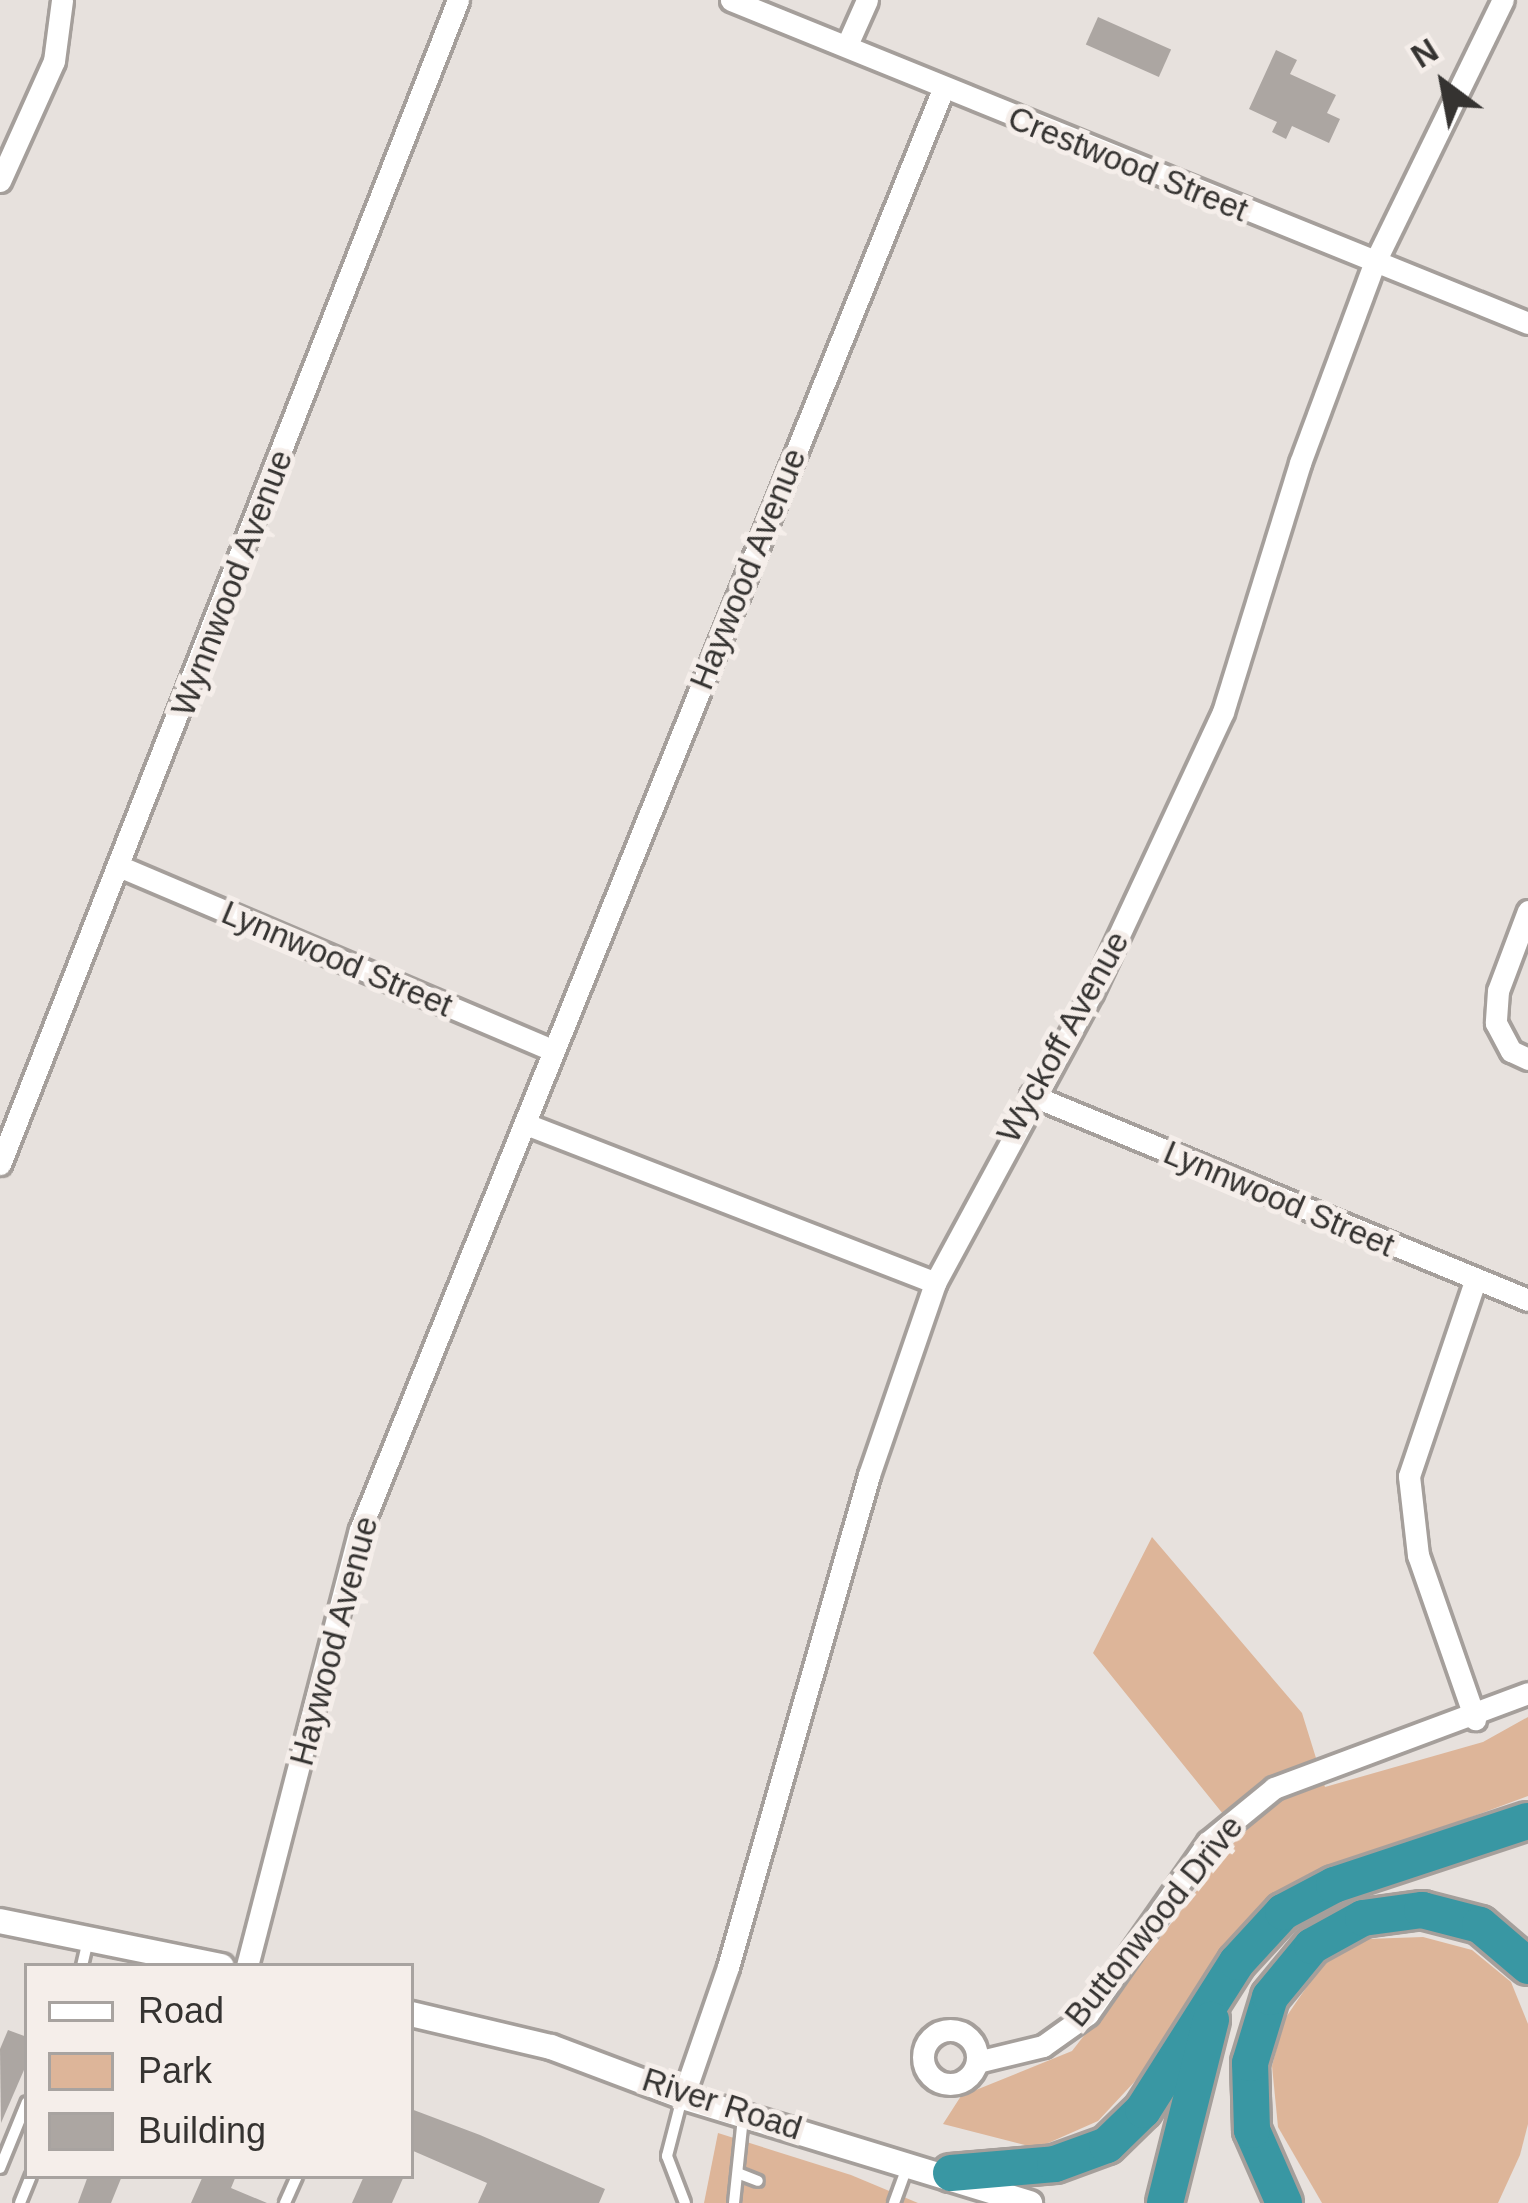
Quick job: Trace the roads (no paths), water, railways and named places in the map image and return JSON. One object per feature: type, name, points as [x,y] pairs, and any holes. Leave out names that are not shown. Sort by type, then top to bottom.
[{"type":"highway","points":[[951,2173],[1055,2164],[1107,2145],[1143,2110],[1258,1933],[1305,1897],[1528,1821]]},
{"type":"highway","points":[[1284,2203],[1252,2130],[1250,2063],[1270,1996],[1312,1946],[1364,1918],[1422,1910],[1480,1925],[1528,1966]]},
{"type":"highway","points":[[1166,2203],[1216,1999]]},
{"type":"street","points":[[0,182],[54,61],[62,0]]},
{"type":"street","name":"Wynnwood Avenue","points":[[0,1164],[122,867],[458,0]]},
{"type":"street","name":"Crestwood Street","points":[[731,0],[1528,323]]},
{"type":"street","points":[[847,45],[867,0]]},
{"type":"street","name":"Wyckoff Avenue","points":[[683,2097],[728,1967],[869,1475],[935,1283],[1135,907],[1222,712],[1300,464],[1375,264],[1504,0]]},
{"type":"street","name":"Haywood Avenue","points":[[248,1963],[360,1530],[943,89]]},
{"type":"street","name":"Lynnwood Street","points":[[122,867],[554,1050]]},
{"type":"street","points":[[1528,910],[1498,992],[1496,1023],[1511,1051],[1528,1059]]},
{"type":"street","name":"Lynnwood Street","points":[[1031,1095],[1528,1300]]},
{"type":"street","points":[[526,1124],[935,1283]]},
{"type":"street","points":[[1474,1281],[1409,1476],[1418,1556],[1475,1719]]},
{"type":"street","name":"Buttonwood Drive","points":[[977,2062],[1043,2046],[1088,2014],[1208,1842],[1274,1788],[1475,1719],[1528,1694]]},
{"type":"street","points":[[0,1921],[206,1963]]},
{"type":"street","name":"River Road","points":[[414,2015],[567,2052],[683,2097],[951,2173],[1030,2203]]},
{"type":"lane","points":[[83,1963],[88,1940]]},
{"type":"lane","points":[[683,2097],[667,2156],[686,2203]]},
{"type":"lane","points":[[0,2168],[24,2109]]},
{"type":"lane","points":[[734,2203],[743,2114]]},
{"type":"lane","points":[[894,2203],[909,2162]]},
{"type":"lane","points":[[740,2174],[758,2181]]}]
